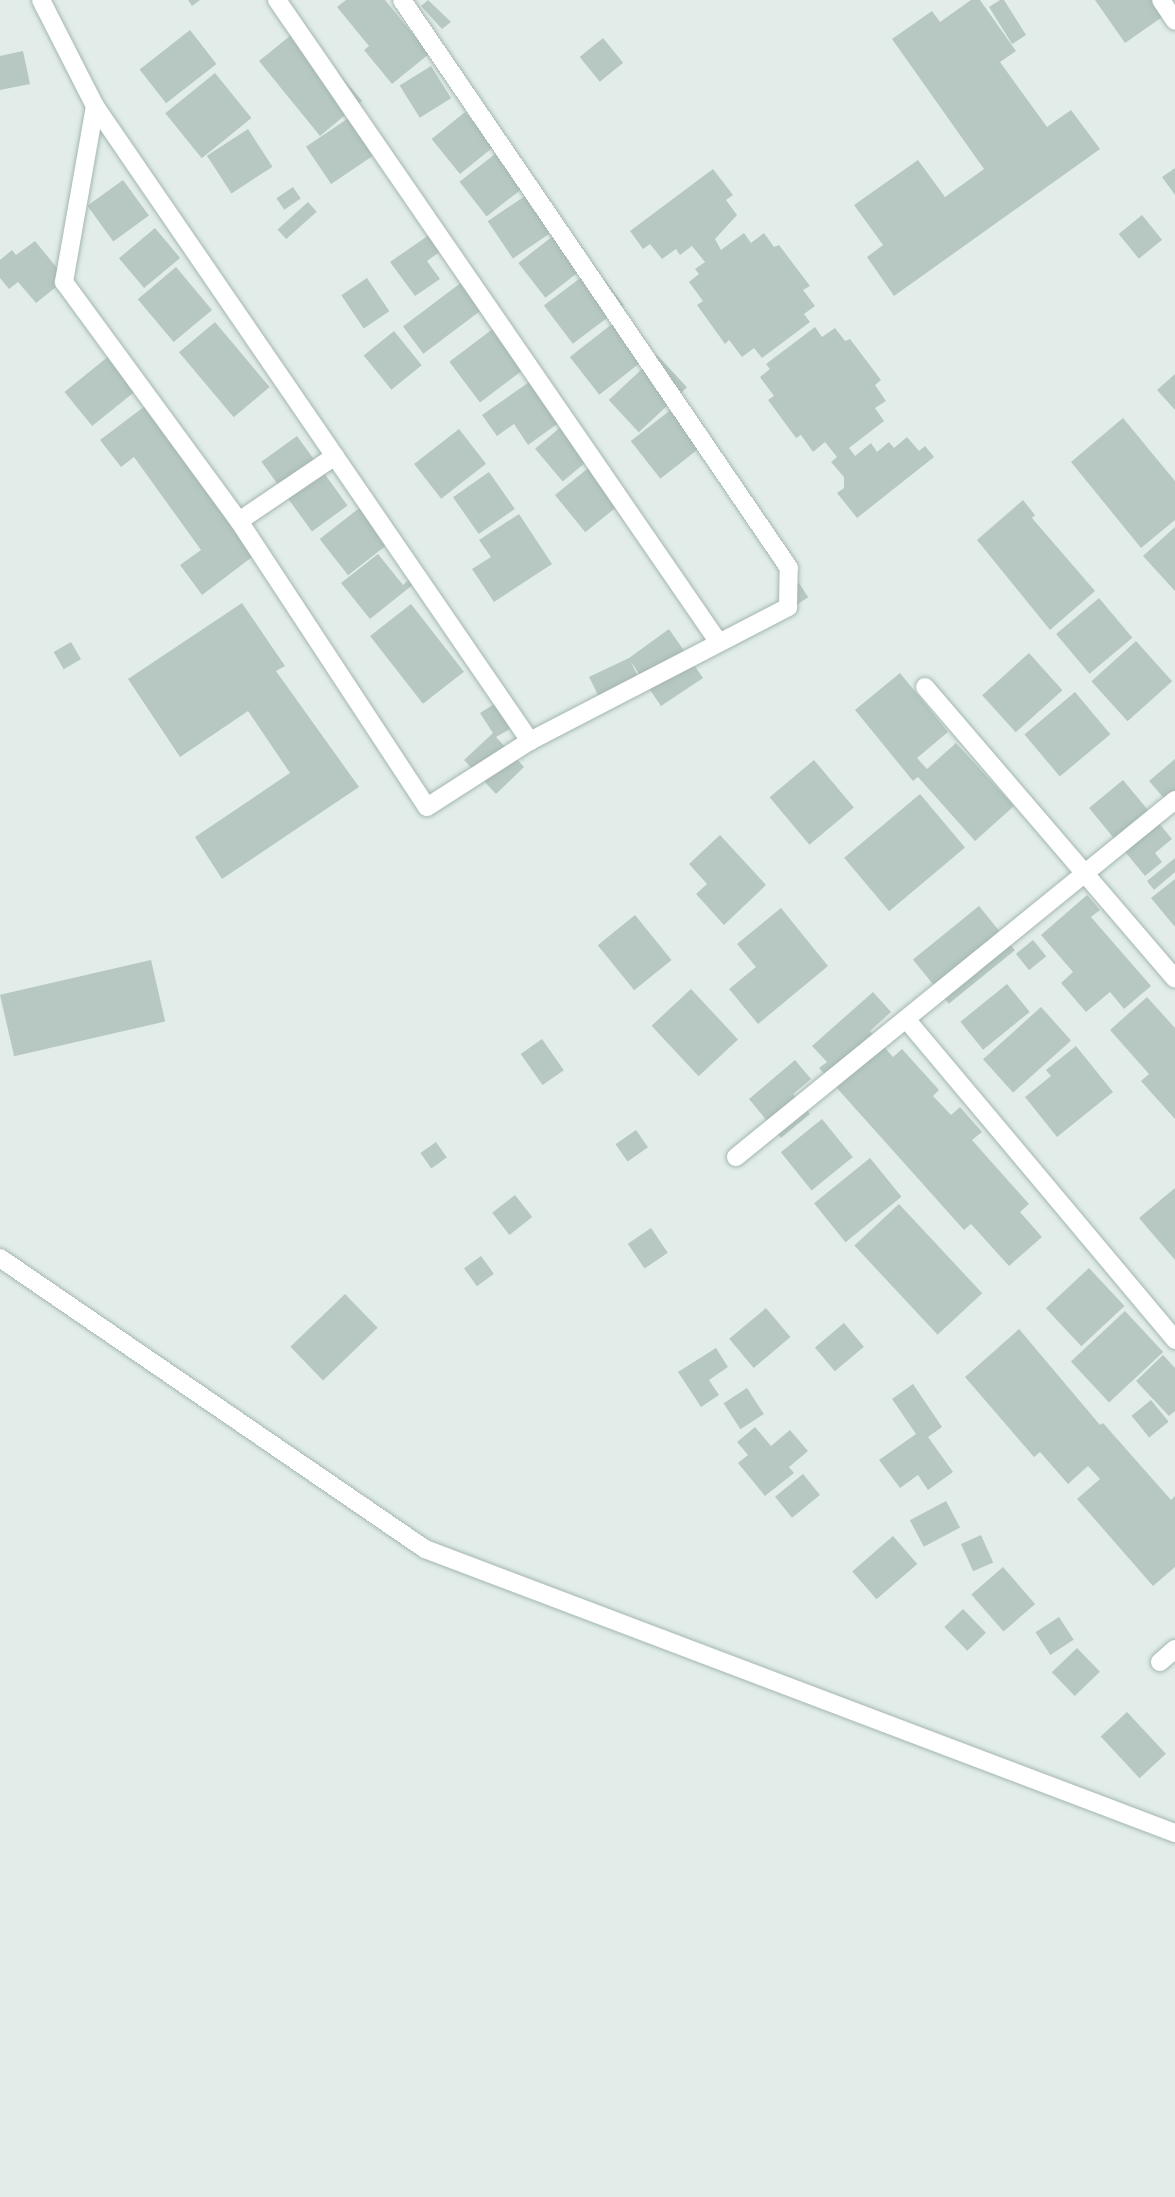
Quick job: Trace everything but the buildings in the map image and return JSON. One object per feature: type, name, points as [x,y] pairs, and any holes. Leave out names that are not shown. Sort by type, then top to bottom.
[{"type":"street","points":[[41,0],[95,106],[530,741]]},
{"type":"street","points":[[277,0],[717,640]]},
{"type":"street","points":[[95,106],[63,282],[239,521],[427,807],[530,741],[717,640],[788,607],[789,568],[402,0]]},
{"type":"street","points":[[1161,0],[1175,21]]},
{"type":"street","points":[[239,521],[335,456]]},
{"type":"street","points":[[925,687],[1087,872],[1175,979]]},
{"type":"street","points":[[736,1157],[1175,800]]},
{"type":"street","points":[[906,1019],[1175,1340]]},
{"type":"street","points":[[0,1258],[425,1549],[1175,1833]]},
{"type":"street","points":[[1160,1662],[1175,1649]]}]
